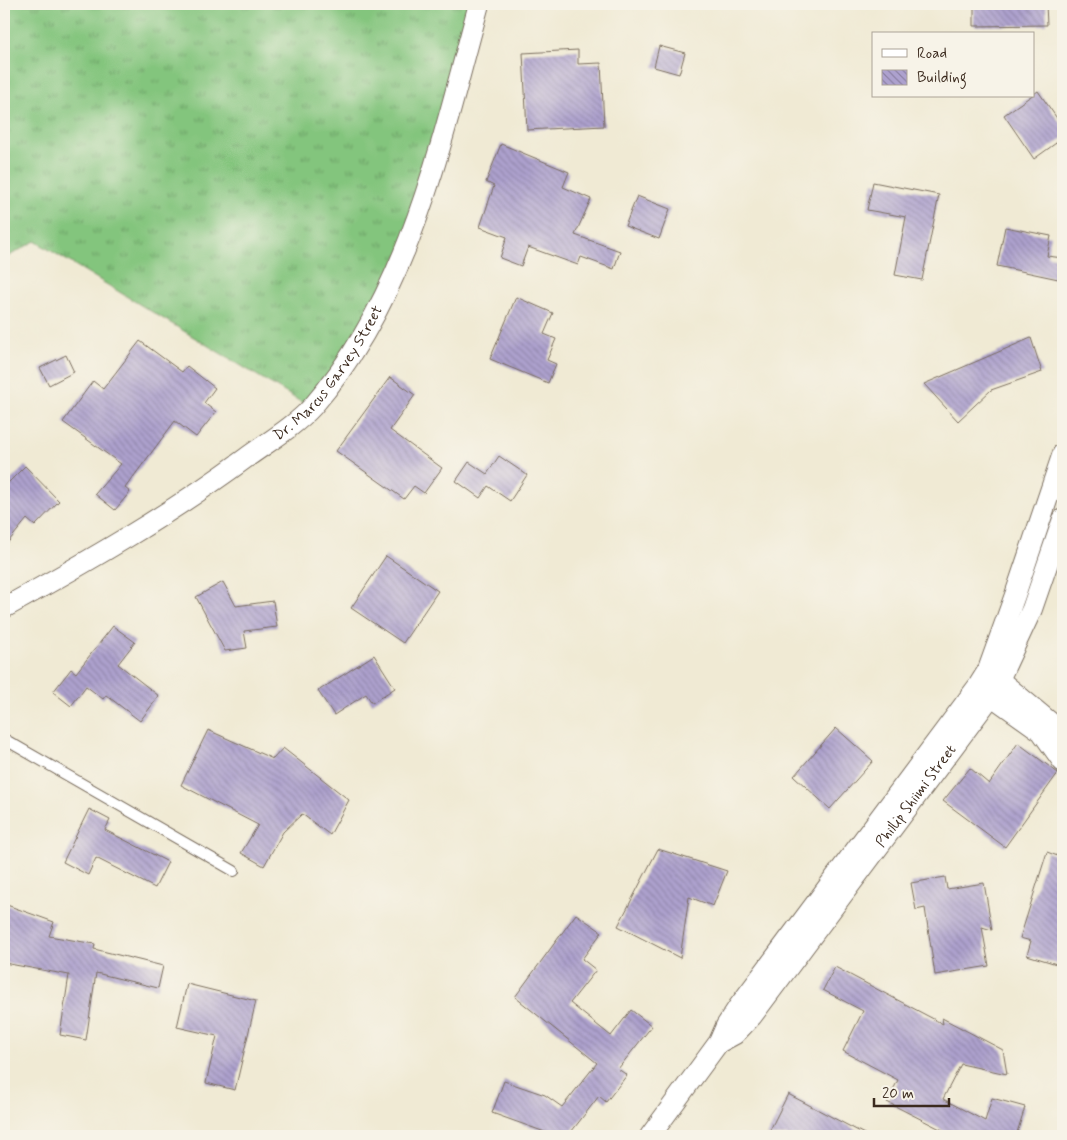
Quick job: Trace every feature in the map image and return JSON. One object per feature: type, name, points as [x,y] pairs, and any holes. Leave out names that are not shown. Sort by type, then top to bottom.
[{"type":"street","name":"Dr. Marcus Garvey Street","points":[[4,608],[92,560],[201,491],[311,408],[351,358],[387,294],[417,218],[480,4]]},
{"type":"street","name":"Phillip Shiimi Street","points":[[990,683],[1063,453]]},
{"type":"street","name":"Phillip Shiimi Street","points":[[650,1136],[719,1042],[735,1034],[752,1016],[990,683],[1032,608],[1063,519]]},
{"type":"street","points":[[990,683],[1063,733]]},
{"type":"street","points":[[990,683],[1041,731],[1063,762]]},
{"type":"lane","points":[[4,739],[234,870]]},
{"type":"green space","points":[[4,4],[479,4],[387,294],[311,408],[35,241],[4,259]]},
{"type":"building","points":[[974,4],[1046,4],[1047,25],[974,26]]},
{"type":"building","points":[[659,46],[685,53],[679,74],[654,67]]},
{"type":"building","points":[[578,50],[578,64],[601,63],[604,126],[527,130],[523,53]]},
{"type":"building","points":[[1038,91],[1063,127],[1063,138],[1034,159],[1004,115],[1028,98],[1034,98],[1034,94]]},
{"type":"building","points":[[501,144],[569,172],[563,187],[591,199],[575,235],[620,251],[614,269],[581,257],[578,265],[528,247],[521,266],[500,258],[507,237],[480,227],[494,186],[486,182]]},
{"type":"building","points":[[873,182],[939,195],[922,280],[895,275],[906,217],[867,210]]},
{"type":"building","points":[[637,196],[670,209],[659,239],[625,226]]},
{"type":"building","points":[[1005,227],[1051,236],[1047,256],[1063,258],[1063,280],[997,266]]},
{"type":"building","points":[[516,297],[553,313],[544,334],[556,339],[547,360],[556,364],[548,383],[490,359]]},
{"type":"building","points":[[1031,338],[1042,372],[991,390],[958,421],[924,384]]},
{"type":"building","points":[[140,341],[182,372],[187,366],[215,388],[204,403],[216,412],[196,437],[175,421],[125,488],[130,492],[115,510],[95,494],[121,464],[63,422],[93,381],[103,389]]},
{"type":"building","points":[[66,355],[74,372],[49,385],[40,368]]},
{"type":"building","points":[[390,377],[415,395],[390,430],[442,468],[424,493],[414,486],[404,499],[336,451]]},
{"type":"building","points":[[499,456],[527,475],[510,501],[488,486],[480,498],[456,481],[469,462],[487,474]]},
{"type":"building","points":[[25,466],[59,501],[35,526],[27,519],[4,547],[4,487]]},
{"type":"building","points":[[386,556],[438,591],[403,643],[351,608]]},
{"type":"building","points":[[223,582],[236,606],[273,601],[277,627],[244,631],[247,648],[225,651],[196,597]]},
{"type":"building","points":[[113,626],[135,642],[118,664],[159,696],[140,721],[106,695],[103,699],[86,686],[71,706],[53,692],[71,669],[76,673]]},
{"type":"building","points":[[374,655],[395,688],[372,703],[366,694],[334,715],[318,691]]},
{"type":"building","points":[[836,728],[873,761],[830,809],[794,776]]},
{"type":"building","points":[[208,730],[273,759],[283,748],[349,800],[330,835],[302,814],[283,832],[264,866],[241,853],[258,825],[181,785]]},
{"type":"building","points":[[1018,743],[1058,773],[1005,847],[943,801],[970,768],[989,784]]},
{"type":"building","points":[[89,809],[110,820],[105,830],[168,862],[155,888],[96,858],[88,875],[63,862]]},
{"type":"building","points":[[658,849],[727,871],[713,906],[689,897],[680,958],[618,926]]},
{"type":"building","points":[[1047,852],[1063,858],[1063,966],[1027,955],[1031,941],[1020,938]]},
{"type":"building","points":[[945,877],[947,889],[984,883],[992,930],[982,927],[989,966],[935,975],[925,908],[916,910],[911,883]]},
{"type":"building","points":[[4,904],[54,922],[49,936],[95,944],[94,949],[163,966],[158,988],[96,973],[86,1040],[60,1035],[69,975],[4,963]]},
{"type":"building","points":[[576,914],[602,932],[582,959],[596,970],[570,1003],[611,1036],[631,1010],[652,1026],[618,1069],[627,1075],[606,1102],[599,1096],[568,1136],[556,1136],[492,1113],[504,1081],[545,1095],[562,1107],[597,1063],[515,997]]},
{"type":"building","points":[[835,967],[943,1024],[942,1018],[1003,1050],[1007,1074],[961,1064],[943,1099],[985,1121],[992,1098],[1025,1107],[1016,1136],[954,1136],[887,1102],[898,1080],[843,1051],[863,1011],[823,990]]},
{"type":"building","points":[[187,984],[256,1001],[235,1090],[206,1083],[217,1036],[177,1027]]},
{"type":"building","points":[[788,1094],[868,1136],[767,1136]]}]
